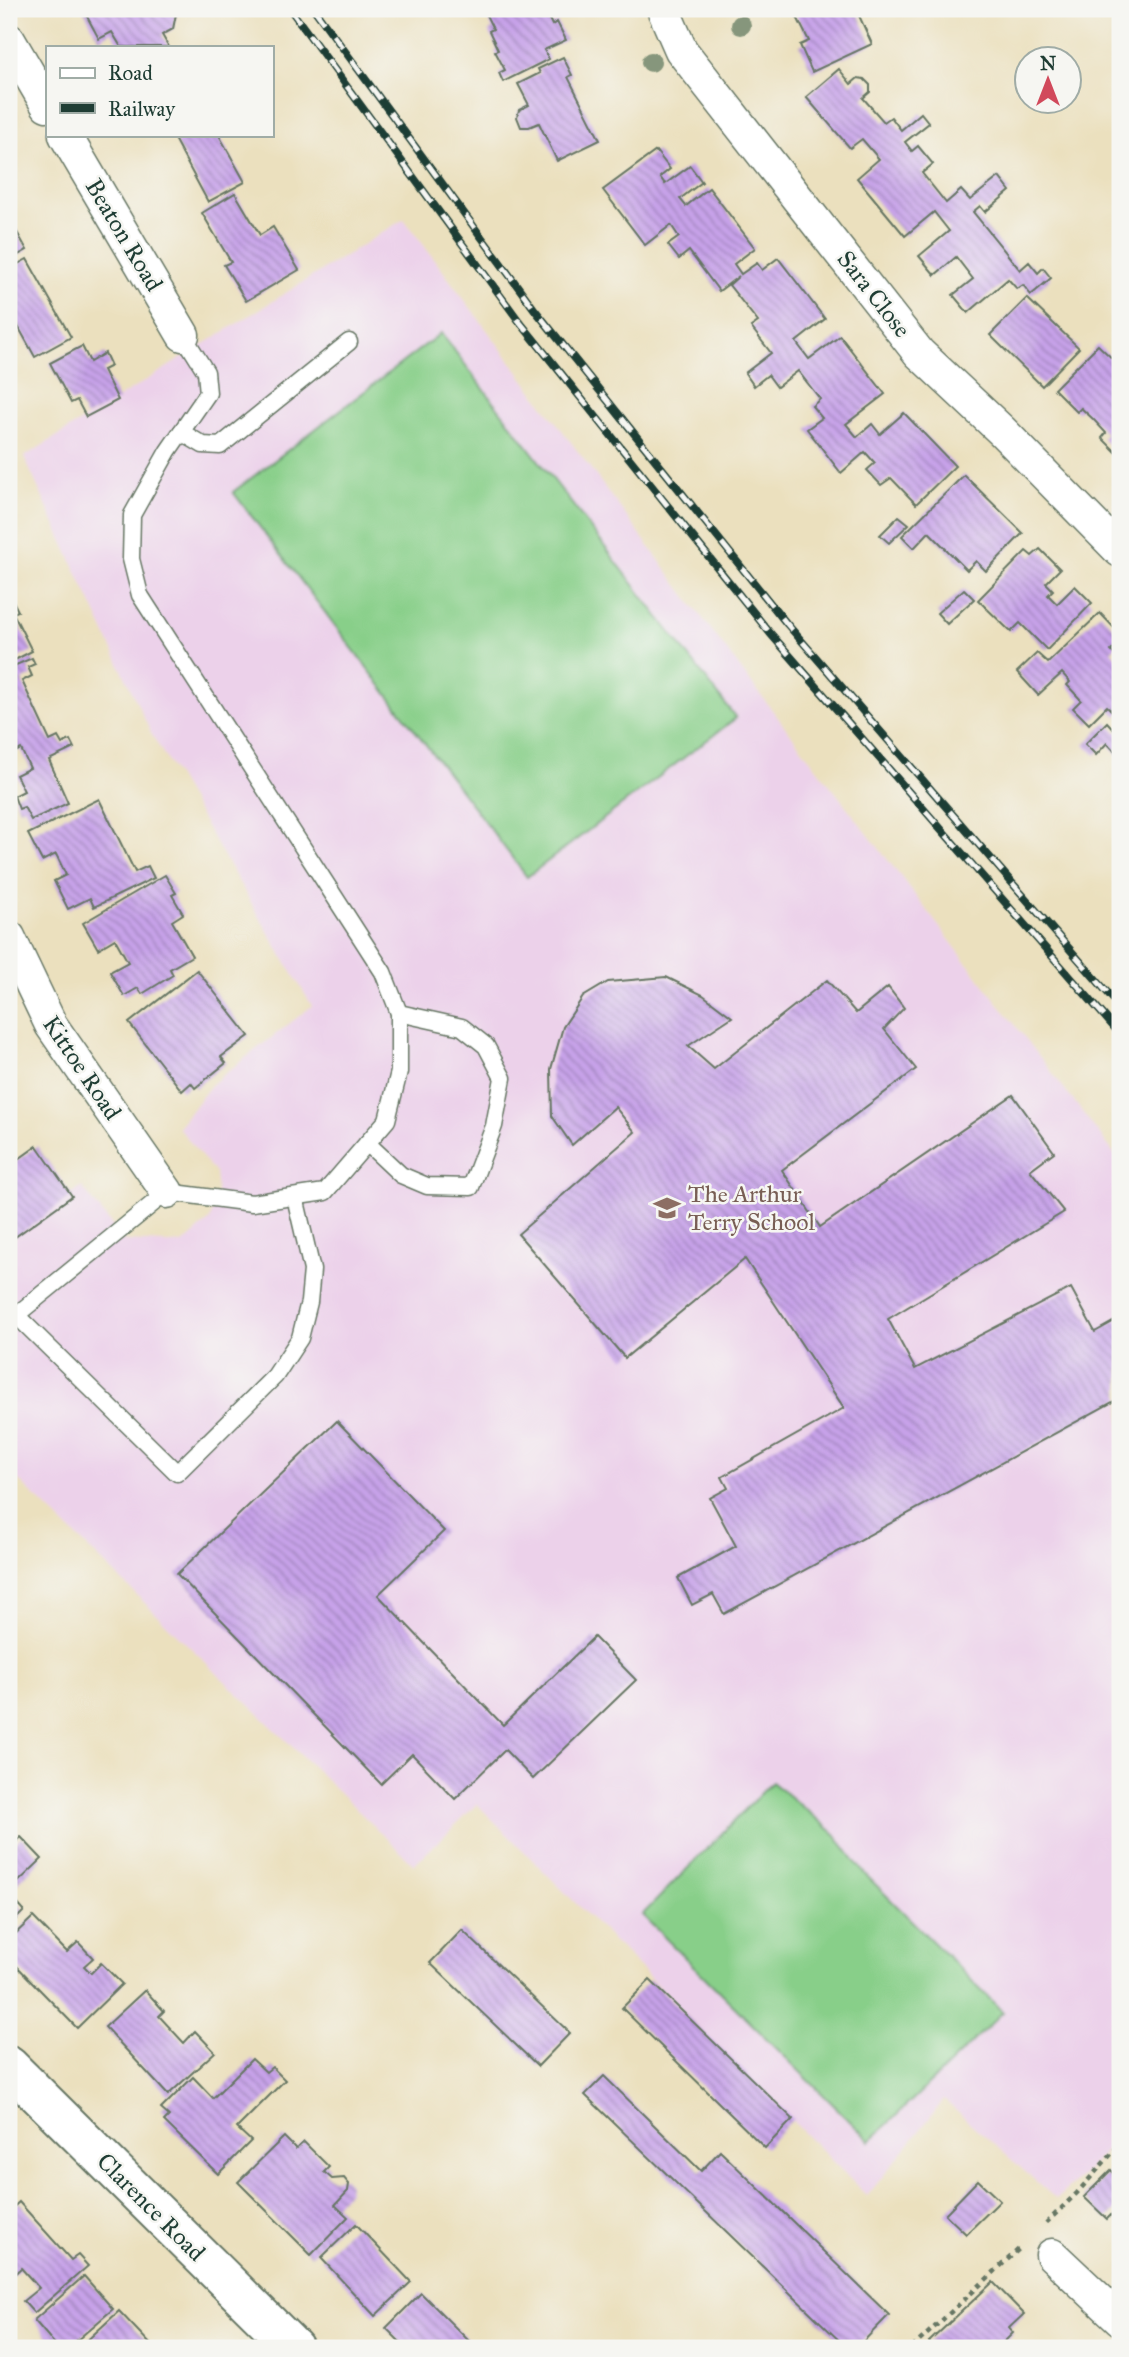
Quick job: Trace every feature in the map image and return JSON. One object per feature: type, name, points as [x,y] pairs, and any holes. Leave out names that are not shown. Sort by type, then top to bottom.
[{"type":"street","name":"Sara Close","points":[[663,9],[681,50],[919,353],[1002,431],[1120,551]]},
{"type":"street","points":[[9,40],[46,103]]},
{"type":"street","name":"Beaton Road","points":[[66,136],[183,335]]},
{"type":"street","name":"Kittoe Road","points":[[9,937],[51,1025],[167,1192]]},
{"type":"street","name":"Clarence Road","points":[[9,2066],[294,2348]]},
{"type":"street","points":[[1052,2255],[1120,2319]]},
{"type":"lane","points":[[183,335],[206,372],[208,393],[181,432],[132,515],[131,559],[140,595],[383,972],[399,1013],[399,1072],[387,1120],[325,1192],[252,1203],[167,1192],[12,1318],[177,1474],[275,1376],[300,1338],[309,1302],[312,1270],[295,1197]]},
{"type":"lane","points":[[181,432],[203,446],[220,446],[349,342]]},
{"type":"lane","points":[[367,1143],[401,1175],[427,1186],[471,1187],[494,1126],[503,1078],[486,1046],[462,1027],[399,1013]]},
{"type":"shaded area","name":"The Arthur Terry School","points":[[404,219],[742,671],[1120,1161],[1120,2134],[1088,2171],[1056,2199],[944,2100],[867,2196],[477,1804],[414,1865],[9,1471],[9,1242],[82,1187],[124,1241],[183,1244],[210,1220],[217,1193],[215,1173],[178,1127],[212,1084],[312,1006],[151,733],[24,457]]},
{"type":"green space","points":[[441,333],[736,718],[527,877],[233,492]]},
{"type":"green space","points":[[772,1782],[835,1834],[863,1872],[1003,2012],[870,2141],[642,1915]]},
{"type":"building","points":[[83,9],[173,9],[176,14],[173,29],[162,35],[168,46],[120,46],[112,32],[99,39]]},
{"type":"building","points":[[483,9],[544,9],[552,25],[557,22],[566,40],[544,50],[549,59],[503,82],[499,73],[505,70],[495,51],[498,50],[489,31],[493,29]]},
{"type":"building","points":[[793,9],[856,9],[872,44],[812,72],[800,45],[809,41]]},
{"type":"building","points":[[563,57],[572,75],[568,77],[600,140],[557,161],[539,123],[521,127],[517,117],[519,110],[529,105],[518,84],[540,73],[538,69]]},
{"type":"building","points":[[839,69],[851,84],[858,78],[864,79],[870,85],[870,92],[863,98],[884,122],[891,117],[901,130],[921,113],[929,123],[905,142],[912,151],[918,146],[933,164],[922,173],[946,203],[961,190],[970,200],[999,177],[1010,191],[985,212],[980,206],[973,212],[1020,270],[1029,262],[1038,273],[1043,268],[1051,278],[1031,295],[1023,285],[1017,289],[1008,279],[968,313],[953,295],[973,279],[956,257],[935,275],[919,256],[949,231],[934,212],[905,236],[857,178],[879,159],[862,139],[850,148],[806,97]]},
{"type":"building","points":[[173,136],[220,136],[245,182],[208,202]]},
{"type":"building","points":[[656,151],[670,169],[660,177],[665,184],[690,166],[702,182],[680,199],[686,206],[709,188],[755,248],[734,264],[741,274],[757,263],[762,270],[778,258],[825,319],[796,342],[809,359],[840,336],[885,394],[846,424],[857,437],[872,424],[880,434],[904,413],[955,466],[916,504],[891,478],[881,485],[867,470],[875,463],[865,452],[841,473],[807,429],[822,418],[812,406],[820,399],[798,371],[777,387],[768,375],[754,386],[745,373],[771,353],[751,327],[758,322],[729,285],[739,276],[719,291],[689,251],[679,259],[668,245],[679,237],[671,225],[645,245],[603,190]]},
{"type":"building","points":[[235,193],[260,235],[273,227],[299,270],[246,301],[224,265],[231,262],[202,213]]},
{"type":"building","points":[[13,225],[27,250],[9,260],[9,228]]},
{"type":"building","points":[[27,259],[71,337],[35,357],[9,310],[9,269]]},
{"type":"building","points":[[1027,298],[1079,348],[1042,386],[990,335]]},
{"type":"building","points":[[1098,345],[1120,366],[1120,456],[1102,438],[1106,433],[1093,419],[1081,408],[1077,412],[1054,389]]},
{"type":"building","points":[[82,346],[90,362],[105,353],[111,366],[103,370],[118,400],[86,417],[77,400],[71,403],[50,363]]},
{"type":"building","points":[[964,475],[1023,533],[986,571],[976,561],[967,570],[929,532],[914,548],[902,536]]},
{"type":"building","points":[[899,516],[909,524],[889,543],[880,535]]},
{"type":"building","points":[[1040,549],[1060,569],[1046,583],[1053,590],[1048,595],[1057,604],[1075,586],[1092,603],[1047,650],[1020,623],[1011,632],[978,600],[1026,551],[1032,556]]},
{"type":"building","points":[[964,589],[974,599],[947,624],[937,613]]},
{"type":"building","points":[[9,593],[18,611],[13,613],[32,651],[9,663]]},
{"type":"building","points":[[1100,613],[1120,634],[1120,642],[1111,651],[1120,661],[1120,713],[1117,716],[1107,706],[1089,724],[1073,708],[1081,700],[1067,685],[1070,682],[1062,673],[1038,695],[1017,672],[1037,653],[1048,663]]},
{"type":"building","points":[[32,658],[35,664],[28,667],[32,676],[22,681],[50,741],[58,737],[62,744],[70,740],[74,748],[49,760],[68,803],[31,820],[24,807],[19,809],[14,796],[24,791],[16,775],[30,768],[21,749],[9,755],[9,668]]},
{"type":"building","points":[[1107,722],[1117,733],[1120,730],[1120,752],[1118,755],[1107,743],[1096,755],[1085,744]]},
{"type":"building","points":[[99,799],[135,872],[148,866],[154,878],[94,907],[90,898],[68,909],[54,881],[66,875],[56,854],[42,861],[28,834]]},
{"type":"building","points":[[165,875],[176,893],[172,895],[183,914],[172,921],[192,956],[170,969],[173,975],[142,994],[138,988],[124,996],[110,972],[128,962],[115,939],[98,949],[83,923]]},
{"type":"building","points":[[197,970],[249,1036],[221,1057],[226,1063],[195,1088],[191,1083],[182,1091],[129,1023]]},
{"type":"building","points":[[666,977],[703,995],[732,1017],[688,1046],[714,1069],[827,980],[856,1013],[888,987],[904,1008],[884,1029],[916,1069],[782,1170],[820,1227],[1013,1095],[1054,1152],[1030,1170],[1064,1212],[888,1319],[915,1369],[1071,1288],[1095,1332],[1120,1318],[1120,1398],[724,1614],[713,1594],[692,1605],[678,1578],[736,1546],[710,1498],[728,1488],[722,1477],[844,1408],[745,1259],[625,1358],[518,1234],[635,1132],[615,1107],[572,1145],[552,1116],[551,1069],[563,1027],[583,997],[608,982]]},
{"type":"building","points":[[37,1146],[72,1196],[15,1237],[9,1227],[9,1166]]},
{"type":"building","points":[[337,1421],[444,1531],[378,1595],[503,1725],[594,1637],[636,1680],[533,1779],[505,1750],[455,1799],[412,1754],[381,1784],[177,1574]]},
{"type":"building","points":[[21,1837],[42,1859],[9,1891],[9,1849]]},
{"type":"building","points":[[9,1894],[24,1911],[9,1926]]},
{"type":"building","points":[[33,1917],[67,1952],[78,1942],[93,1958],[84,1966],[91,1973],[101,1963],[122,1984],[77,2028],[9,1958],[9,1940]]},
{"type":"building","points":[[462,1930],[570,2033],[538,2066],[430,1963]]},
{"type":"building","points":[[650,1980],[793,2119],[765,2148],[622,2008]]},
{"type":"building","points":[[145,1990],[164,2011],[159,2016],[184,2043],[195,2031],[215,2052],[168,2095],[105,2027]]},
{"type":"building","points":[[252,2059],[266,2072],[272,2067],[285,2080],[237,2128],[251,2141],[218,2174],[164,2121],[169,2116],[161,2109],[193,2077],[213,2098]]},
{"type":"building","points":[[604,2076],[701,2171],[720,2151],[889,2315],[857,2348],[847,2348],[585,2095]]},
{"type":"building","points":[[284,2137],[296,2149],[304,2142],[329,2167],[324,2172],[332,2179],[344,2178],[349,2184],[348,2191],[335,2205],[348,2217],[311,2255],[238,2182]]},
{"type":"building","points":[[1111,2170],[1120,2179],[1120,2206],[1107,2219],[1084,2197]]},
{"type":"building","points":[[978,2180],[1000,2201],[966,2234],[945,2214]]},
{"type":"building","points":[[19,2202],[71,2260],[78,2255],[88,2266],[34,2313],[23,2301],[39,2288],[21,2268],[9,2279],[9,2211]]},
{"type":"building","points":[[356,2224],[411,2282],[375,2316],[321,2258]]},
{"type":"building","points":[[84,2276],[113,2309],[68,2348],[58,2348],[34,2320]]},
{"type":"building","points":[[993,2282],[1024,2314],[1009,2328],[1013,2333],[999,2347],[995,2343],[990,2348],[933,2348],[929,2342]]},
{"type":"building","points":[[421,2293],[476,2348],[406,2348],[386,2328]]},
{"type":"building","points":[[119,2311],[154,2348],[81,2346]]},
{"type":"railway","points":[[290,9],[519,321],[770,633],[1120,1034]]},
{"type":"railway","points":[[314,9],[535,310],[787,624],[1120,1007]]},
{"type":"place","name":"The Arthur Terry School","points":[[667,1208]]}]
